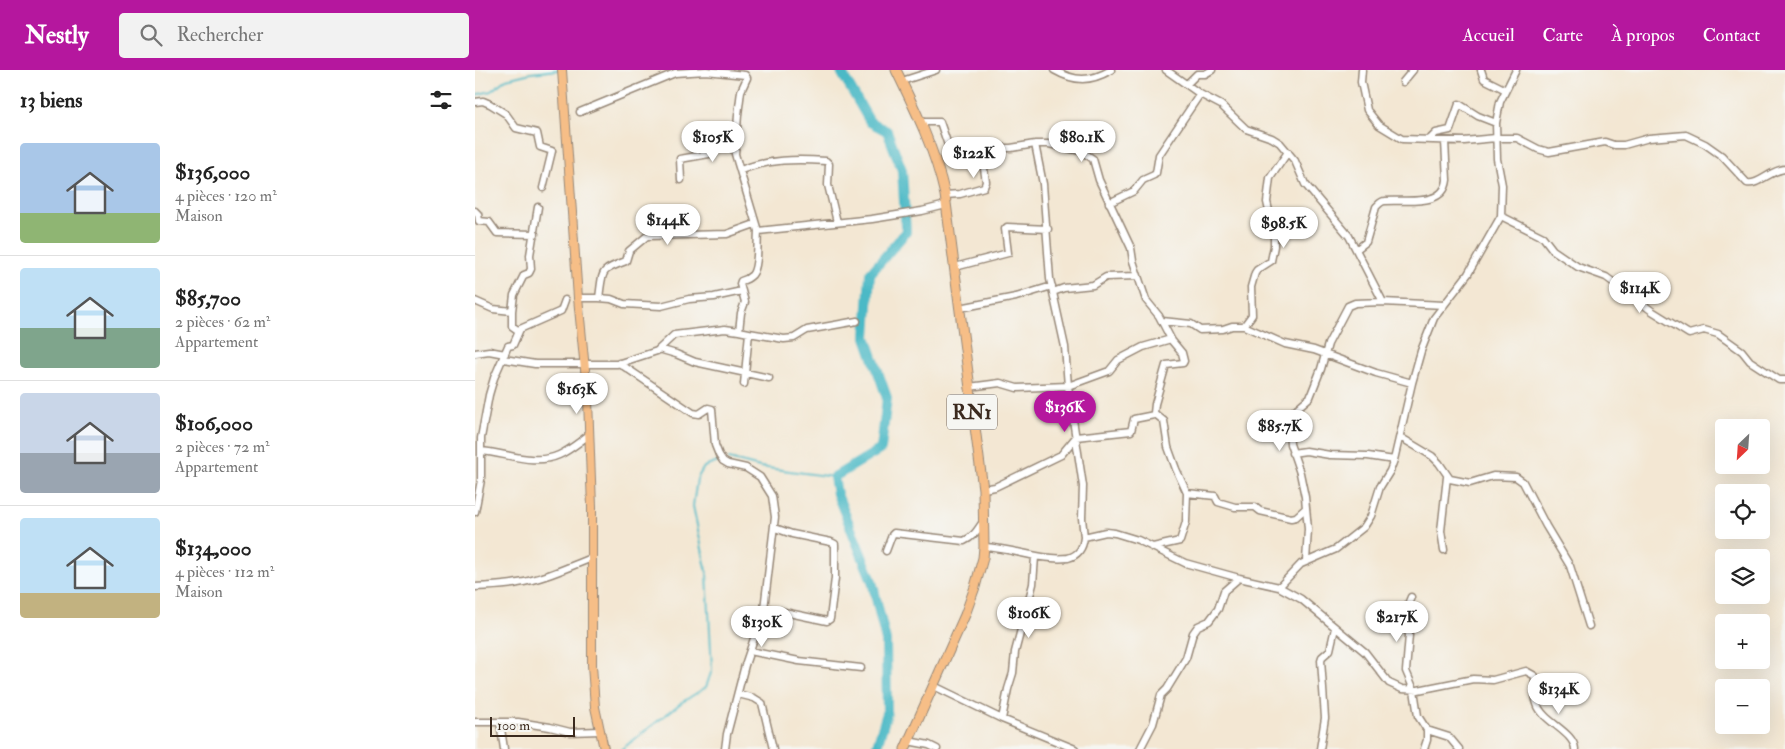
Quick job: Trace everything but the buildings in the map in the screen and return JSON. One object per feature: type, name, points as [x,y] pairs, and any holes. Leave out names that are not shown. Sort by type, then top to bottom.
[{"type":"highway","name":"RN1","points":[[896,70],[921,122],[935,158],[945,195],[983,489],[984,519],[983,558],[969,605],[907,745]]},
{"type":"main road","points":[[562,70],[578,298],[588,400],[591,476],[592,665],[595,707],[604,748]]},
{"type":"street","points":[[902,81],[936,70]]},
{"type":"street","points":[[1054,70],[1070,77],[1085,80],[1111,70]]},
{"type":"street","points":[[1166,70],[1200,94],[1221,105],[1243,126],[1276,141],[1288,152],[1295,160],[1305,184],[1349,236],[1383,302]]},
{"type":"street","points":[[1187,84],[1197,74],[1206,74],[1212,70]]},
{"type":"street","points":[[1362,70],[1361,82],[1366,108],[1375,122],[1402,139],[1465,142],[1496,138],[1519,138],[1539,150],[1552,152],[1605,142],[1623,146],[1649,138],[1686,135],[1705,144],[1721,156],[1747,183],[1756,183],[1775,170],[1785,169]]},
{"type":"street","points":[[1403,82],[1413,70]]},
{"type":"street","points":[[1481,70],[1484,79],[1506,90]]},
{"type":"street","points":[[1279,587],[1296,568],[1306,561],[1336,549],[1364,527],[1371,516],[1380,488],[1390,472],[1394,460],[1412,383],[1427,334],[1434,318],[1468,274],[1501,216],[1502,185],[1497,162],[1496,123],[1498,107],[1516,70]]},
{"type":"street","points":[[579,112],[675,73],[706,71],[745,75],[747,78],[741,91],[735,154],[758,231],[755,266],[750,277],[740,283],[745,302],[739,331]]},
{"type":"street","points":[[1109,203],[1134,191],[1143,180],[1154,175],[1159,155],[1200,94]]},
{"type":"street","points":[[475,102],[483,101],[500,109],[518,129],[537,133],[540,147],[552,150],[543,188]]},
{"type":"street","points":[[1429,140],[1436,133],[1450,130],[1459,104],[1478,116],[1496,123]]},
{"type":"street","points":[[921,122],[940,122],[950,149],[960,151],[1049,144],[1077,150],[1092,157],[1099,180],[1131,248],[1145,300],[1162,321],[1171,339],[1182,353],[1184,361],[1183,363],[1166,365],[1155,404],[1154,415]]},
{"type":"street","points":[[681,180],[680,159],[709,154],[716,142],[736,134]]},
{"type":"street","points":[[1357,249],[1367,242],[1376,207],[1379,203],[1385,201],[1422,201],[1441,192],[1447,184],[1445,141]]},
{"type":"street","points":[[984,547],[996,547],[1035,557],[1060,559],[1073,557],[1080,551],[1084,537],[1082,518],[1083,486],[1065,347],[1049,269],[1043,184],[1035,144]]},
{"type":"street","points":[[945,195],[965,193],[985,185],[981,148]]},
{"type":"street","points":[[1244,326],[1251,315],[1251,287],[1255,273],[1271,261],[1274,246],[1274,233],[1267,202],[1270,178],[1288,152]]},
{"type":"street","points":[[741,170],[757,164],[789,160],[828,162],[828,185],[837,222]]},
{"type":"street","points":[[758,231],[899,215],[946,205]]},
{"type":"street","points":[[519,331],[513,326],[514,295],[524,275],[529,273],[531,269],[538,207]]},
{"type":"street","points":[[475,211],[478,214],[479,221],[489,222],[497,233],[535,234]]},
{"type":"street","points":[[1501,216],[1543,237],[1553,250],[1578,267],[1606,276],[1652,311],[1688,333],[1704,330],[1717,334],[1732,346],[1741,350],[1750,362],[1779,380],[1785,380]]},
{"type":"street","points":[[599,298],[601,279],[605,270],[626,261],[629,251],[647,236],[727,234],[755,224]]},
{"type":"street","points":[[955,266],[1008,253],[1005,230],[1007,226],[1040,230],[1047,229]]},
{"type":"street","points":[[960,308],[1052,289],[1093,285],[1106,277],[1137,276]]},
{"type":"street","points":[[578,298],[611,299],[624,304],[661,306],[689,299],[714,297],[741,290]]},
{"type":"street","points":[[475,512],[481,480],[481,451],[478,438],[492,385],[508,346],[513,344],[523,327],[561,311],[565,300]]},
{"type":"street","points":[[475,301],[495,310],[512,311]]},
{"type":"street","points":[[1306,561],[1308,529],[1306,508],[1300,473],[1288,437],[1291,418],[1295,410],[1310,397],[1328,344],[1348,306],[1355,303],[1383,302],[1444,305]]},
{"type":"street","points":[[475,353],[489,351],[535,364],[619,364],[659,350],[674,335],[725,329],[779,338],[794,338],[807,330],[857,321]]},
{"type":"street","points":[[1162,321],[1191,324],[1200,330],[1244,326],[1285,344],[1314,350],[1376,373],[1412,383]]},
{"type":"street","points":[[743,384],[749,333]]},
{"type":"street","points":[[969,387],[1000,383],[1017,388],[1069,386],[1109,371],[1118,360],[1143,347],[1171,339]]},
{"type":"street","points":[[659,350],[676,354],[695,362],[769,378]]},
{"type":"street","points":[[619,364],[693,413],[699,414],[708,408],[712,409],[715,445],[719,455],[728,464],[746,468],[760,477],[772,496],[775,528],[765,608],[750,651],[725,741],[725,749]]},
{"type":"street","points":[[983,489],[995,487],[1061,456],[1076,437],[1131,431],[1133,419],[1154,415],[1164,421],[1167,442],[1187,493],[1186,518],[1182,539],[1153,547]]},
{"type":"street","points":[[481,451],[498,452],[529,459],[547,459],[561,454],[589,435]]},
{"type":"street","points":[[1400,437],[1432,456],[1439,462],[1447,477],[1441,531],[1444,550]]},
{"type":"street","points":[[1292,453],[1307,451],[1330,456],[1369,456],[1394,460]]},
{"type":"street","points":[[1447,477],[1455,481],[1470,483],[1493,476],[1516,477],[1523,482],[1570,566],[1589,626]]},
{"type":"street","points":[[1187,493],[1215,496],[1218,502],[1232,507],[1255,507],[1260,511],[1291,518],[1306,508]]},
{"type":"street","points":[[886,550],[891,535],[897,532],[964,541],[970,539],[984,519]]},
{"type":"street","points":[[765,608],[827,621],[830,619],[834,586],[835,544],[775,528]]},
{"type":"street","points":[[1084,537],[1111,532],[1153,547],[1185,563],[1279,587],[1301,599],[1365,652],[1389,683],[1402,689],[1414,690],[1473,679],[1493,680],[1526,671],[1535,676],[1536,702],[1540,711],[1550,722],[1569,737],[1575,745],[1575,749]]},
{"type":"street","points":[[1002,719],[1013,673],[1015,652],[1033,584],[1035,557]]},
{"type":"street","points":[[475,587],[501,586],[537,579],[592,558]]},
{"type":"street","points":[[1140,749],[1153,724],[1161,695],[1167,689],[1186,658],[1193,633],[1198,626],[1209,621],[1218,609],[1224,591],[1239,578]]},
{"type":"street","points":[[1411,598],[1403,618],[1409,635],[1406,670],[1414,690],[1416,712],[1427,730],[1427,740],[1424,749]]},
{"type":"street","points":[[1320,749],[1325,718],[1321,660],[1329,650],[1335,628]]},
{"type":"street","points":[[750,651],[799,661],[861,668]]},
{"type":"street","points":[[934,686],[1002,719],[1075,749]]},
{"type":"street","points":[[738,694],[754,698],[762,703],[773,749]]},
{"type":"street","points":[[475,722],[518,722],[570,732],[600,731]]},
{"type":"street","points":[[500,722],[504,749]]},
{"type":"street","points":[[1427,730],[1449,737],[1459,749]]},
{"type":"street","points":[[907,745],[929,745],[937,749]]},
{"type":"waterway","points":[[475,95],[491,91],[506,79],[531,73],[558,70]]},
{"type":"waterway","points":[[840,70],[870,122],[887,131],[902,170],[906,232],[870,274],[866,337],[887,398],[881,449],[834,477],[837,494],[872,581],[886,641],[887,713],[876,749]]},
{"type":"waterway","points":[[729,459],[760,467],[834,477]]},
{"type":"waterway","points":[[622,749],[681,703],[706,687],[712,670],[707,573],[693,506],[697,479],[704,467],[718,462]]}]
